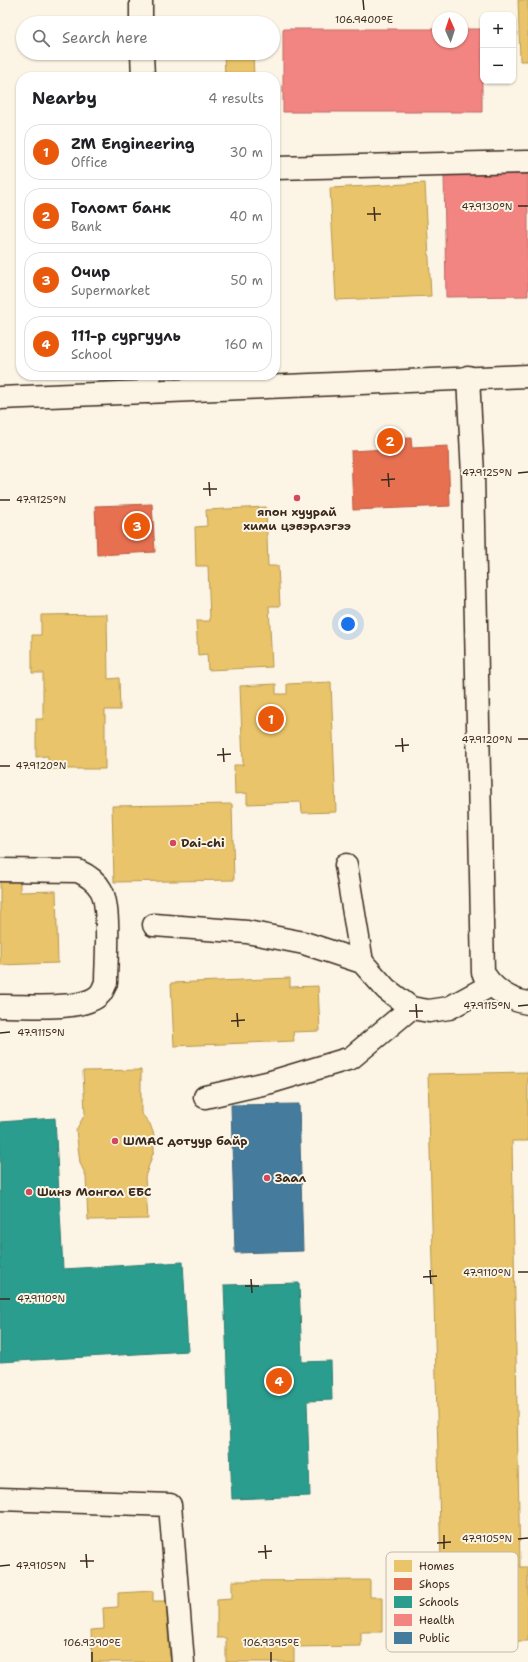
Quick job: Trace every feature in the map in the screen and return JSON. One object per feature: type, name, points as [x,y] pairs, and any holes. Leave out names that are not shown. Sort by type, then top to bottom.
[{"type":"street","points":[[141,0],[141,16]]},
{"type":"street","points":[[142,60],[142,72]]},
{"type":"street","points":[[280,168],[528,162]]},
{"type":"street","points":[[0,398],[149,383],[528,376]]},
{"type":"street","points":[[468,378],[473,491],[483,973],[491,985],[505,996],[528,1002]]},
{"type":"street","points":[[346,865],[362,962]]},
{"type":"street","points":[[0,870],[78,870],[89,876],[101,890],[106,903],[106,982],[100,994],[91,1000],[74,1005],[0,1006]]},
{"type":"street","points":[[154,925],[247,932],[304,943],[362,962],[386,989],[411,1008],[429,1011],[449,1008],[491,985]]},
{"type":"street","points":[[205,1097],[271,1082],[351,1058],[411,1008]]},
{"type":"street","points":[[0,1499],[170,1505],[183,1662]]},
{"type":"building: Homes","points":[[518,0],[528,0],[528,61],[520,61]]},
{"type":"building: Homes","points":[[224,60],[253,60],[254,72],[225,72]]},
{"type":"building: Homes","points":[[425,183],[431,296],[336,300],[330,188]]},
{"type":"building: Homes","points":[[266,507],[268,566],[278,566],[280,606],[269,606],[272,667],[208,670],[207,654],[198,655],[196,621],[210,621],[208,566],[196,566],[195,527],[207,526],[206,510]]},
{"type":"building: Homes","points":[[107,614],[108,679],[119,678],[120,710],[105,710],[105,769],[48,769],[48,756],[36,757],[36,719],[43,719],[43,673],[32,673],[32,635],[41,635],[41,615]]},
{"type":"building: Homes","points":[[331,682],[336,812],[302,813],[301,802],[247,804],[247,793],[235,794],[234,765],[243,765],[240,686],[276,684],[276,694],[287,694],[287,684]]},
{"type":"building: Homes","name":"Dai-chi","points":[[232,804],[234,880],[114,882],[112,806]]},
{"type":"building: Homes","points":[[20,880],[20,892],[56,891],[58,963],[0,965],[0,881]]},
{"type":"building: Homes","points":[[290,978],[290,987],[318,986],[320,1031],[293,1032],[294,1041],[174,1046],[171,983]]},
{"type":"building: Homes","name":"ШМАС дотуур байр","points":[[141,1070],[141,1113],[150,1124],[154,1135],[154,1150],[145,1177],[148,1219],[88,1220],[86,1176],[80,1163],[76,1130],[85,1114],[83,1071]]},
{"type":"building: Homes","points":[[528,1072],[528,1141],[512,1141],[520,1567],[528,1567],[528,1641],[518,1641],[518,1552],[441,1552],[428,1074]]},
{"type":"building: Homes","points":[[370,1580],[370,1597],[382,1597],[382,1632],[361,1632],[361,1646],[294,1647],[294,1662],[226,1662],[226,1638],[217,1638],[217,1599],[232,1598],[232,1581]]},
{"type":"building: Homes","points":[[153,1591],[153,1601],[166,1601],[170,1662],[92,1662],[91,1630],[104,1629],[103,1608],[118,1607],[118,1593]]},
{"type":"building: Shops","points":[[411,438],[412,448],[448,446],[450,506],[353,510],[351,451],[387,449],[387,439]]},
{"type":"building: Shops","points":[[152,504],[155,552],[97,555],[95,506]]},
{"type":"building: Schools","name":"Шинэ Монгол ЕБС","points":[[55,1118],[63,1269],[183,1262],[188,1351],[0,1362],[0,1122]]},
{"type":"building: Schools","points":[[299,1283],[302,1362],[331,1361],[332,1400],[307,1401],[310,1496],[232,1499],[224,1285]]},
{"type":"building: Health","points":[[283,29],[432,29],[432,48],[468,48],[468,29],[480,29],[480,84],[482,84],[482,112],[283,112]]},
{"type":"building: Health","points":[[528,171],[528,296],[446,297],[444,173]]},
{"type":"building: Public","name":"Заал","points":[[299,1104],[303,1251],[235,1253],[231,1105]]},
{"type":"place","name":"Голомт банк","points":[[390,441]]},
{"type":"place","name":"япон хуурай хими цэвэрлэгээ","points":[[297,498]]},
{"type":"place","name":"Очир","points":[[137,526]]},
{"type":"place","name":"ZM Engineering","points":[[271,719]]},
{"type":"place","name":"Dai-chi","points":[[173,843]]},
{"type":"place","name":"ШМАС дотуур байр","points":[[115,1141]]},
{"type":"place","name":"Заал","points":[[267,1178]]},
{"type":"place","name":"Шинэ Монгол ЕБС","points":[[29,1192]]},
{"type":"place","name":"111-р сургууль","points":[[279,1381]]}]
